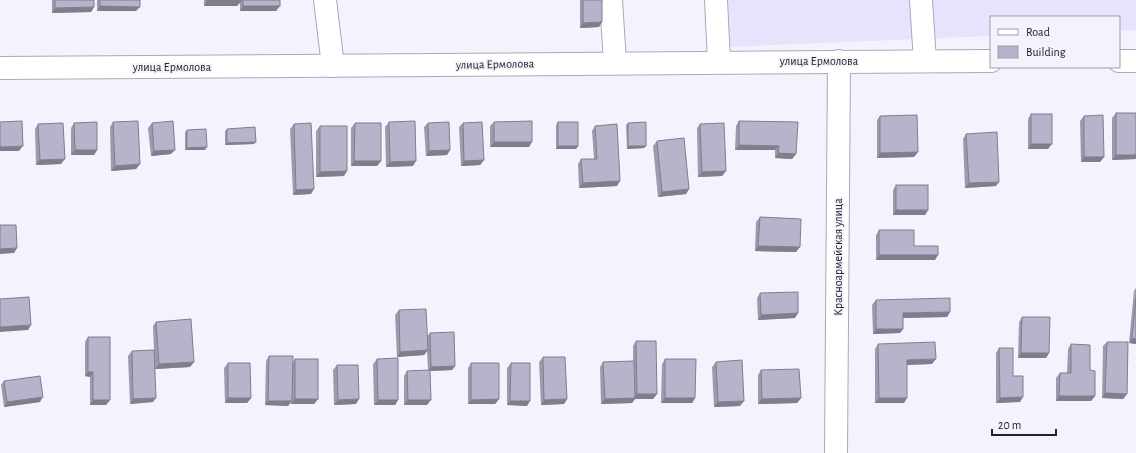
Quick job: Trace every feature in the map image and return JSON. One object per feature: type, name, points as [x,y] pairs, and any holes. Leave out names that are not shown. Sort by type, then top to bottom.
[{"type":"street","points":[[325,0],[333,66]]},
{"type":"street","points":[[611,0],[615,63]]},
{"type":"street","points":[[716,0],[719,62]]},
{"type":"street","points":[[921,0],[925,61]]},
{"type":"street","name":"Красноармейская улица","points":[[836,453],[839,61]]},
{"type":"street","name":"улица Ермолова","points":[[0,68],[990,61]]},
{"type":"street","points":[[1120,61],[1136,61]]},
{"type":"shaded area","points":[[726,0],[1136,0],[1136,30],[1120,31],[1120,16],[990,16],[990,36],[727,47]]},
{"type":"building","points":[[55,0],[94,0],[94,7],[55,8]]},
{"type":"building","points":[[100,0],[140,0],[140,7],[100,6]]},
{"type":"building","points":[[241,0],[241,1],[207,1]]},
{"type":"building","points":[[243,0],[280,0],[280,6],[243,6]]},
{"type":"building","points":[[583,0],[602,0],[602,22],[583,23]]},
{"type":"building","points":[[1116,113],[1136,113],[1136,155],[1116,155]]},
{"type":"building","points":[[1031,114],[1052,114],[1052,144],[1031,144]]},
{"type":"building","points":[[917,115],[918,152],[880,153],[880,116]]},
{"type":"building","points":[[1103,115],[1104,157],[1084,157],[1084,116]]},
{"type":"building","points":[[22,121],[23,146],[0,147],[0,122]]},
{"type":"building","points":[[138,121],[140,164],[115,166],[113,122]]},
{"type":"building","points":[[173,121],[175,150],[154,151],[152,123]]},
{"type":"building","points":[[415,121],[416,161],[390,162],[389,122]]},
{"type":"building","points":[[532,121],[532,142],[494,142],[494,122]]},
{"type":"building","points":[[739,121],[798,122],[796,154],[778,153],[779,146],[739,145]]},
{"type":"building","points":[[97,122],[97,150],[75,150],[74,123]]},
{"type":"building","points":[[449,122],[450,150],[429,151],[428,123]]},
{"type":"building","points":[[482,122],[484,160],[464,161],[463,123]]},
{"type":"building","points":[[558,122],[578,122],[578,146],[558,146]]},
{"type":"building","points":[[646,122],[646,146],[628,146],[628,123]]},
{"type":"building","points":[[63,123],[65,159],[40,160],[38,124]]},
{"type":"building","points":[[311,123],[314,189],[296,190],[294,124]]},
{"type":"building","points":[[355,123],[381,123],[381,161],[354,161]]},
{"type":"building","points":[[724,123],[726,171],[702,172],[700,124]]},
{"type":"building","points":[[617,124],[620,181],[583,183],[581,159],[597,159],[595,126]]},
{"type":"building","points":[[320,126],[347,126],[347,171],[320,172]]},
{"type":"building","points":[[255,127],[256,142],[227,143],[227,129]]},
{"type":"building","points":[[206,129],[207,147],[187,148],[187,130]]},
{"type":"building","points":[[997,132],[999,182],[969,183],[966,134]]},
{"type":"building","points":[[684,138],[689,189],[662,192],[657,141]]},
{"type":"building","points":[[896,185],[928,185],[928,210],[896,210]]},
{"type":"building","points":[[760,217],[801,219],[800,247],[758,246]]},
{"type":"building","points":[[0,225],[16,225],[17,248],[0,249]]},
{"type":"building","points":[[879,230],[914,230],[914,246],[938,246],[938,255],[879,255]]},
{"type":"building","points":[[798,292],[798,313],[761,315],[760,293]]},
{"type":"building","points":[[29,297],[31,325],[0,327],[0,299]]},
{"type":"building","points":[[950,298],[950,312],[903,313],[903,329],[876,329],[876,300]]},
{"type":"building","points":[[1136,298],[1136,339],[1132,338]]},
{"type":"building","points":[[426,309],[428,350],[400,352],[399,310]]},
{"type":"building","points":[[1022,317],[1050,317],[1049,353],[1021,353]]},
{"type":"building","points":[[191,319],[194,362],[159,364],[156,322]]},
{"type":"building","points":[[454,332],[455,366],[431,367],[430,333]]},
{"type":"building","points":[[88,337],[110,337],[110,400],[93,400],[93,372],[88,372]]},
{"type":"building","points":[[636,341],[656,341],[657,394],[637,394]]},
{"type":"building","points":[[935,342],[936,359],[907,360],[907,398],[879,398],[878,344]]},
{"type":"building","points":[[1107,342],[1128,342],[1127,394],[1105,393]]},
{"type":"building","points":[[1071,344],[1090,345],[1090,370],[1095,371],[1095,396],[1059,396],[1060,373],[1071,373]]},
{"type":"building","points":[[999,348],[1013,348],[1013,376],[1023,376],[1023,397],[1000,398]]},
{"type":"building","points":[[154,350],[156,398],[133,399],[132,351]]},
{"type":"building","points":[[269,356],[293,356],[292,401],[268,401]]},
{"type":"building","points":[[543,357],[565,357],[567,399],[544,400]]},
{"type":"building","points":[[398,358],[398,400],[378,400],[377,359]]},
{"type":"building","points":[[295,359],[318,359],[318,399],[295,399]]},
{"type":"building","points":[[665,359],[696,359],[695,398],[665,398]]},
{"type":"building","points":[[742,360],[744,401],[718,402],[716,362]]},
{"type":"building","points":[[634,361],[635,398],[605,399],[603,362]]},
{"type":"building","points":[[228,363],[250,363],[251,398],[228,398]]},
{"type":"building","points":[[471,363],[499,363],[499,399],[471,400]]},
{"type":"building","points":[[511,363],[530,363],[530,401],[510,401]]},
{"type":"building","points":[[337,365],[358,365],[359,399],[338,400]]},
{"type":"building","points":[[799,369],[801,398],[762,399],[761,370]]},
{"type":"building","points":[[430,370],[431,400],[408,400],[407,371]]},
{"type":"building","points":[[40,376],[43,397],[7,402],[4,381]]}]
